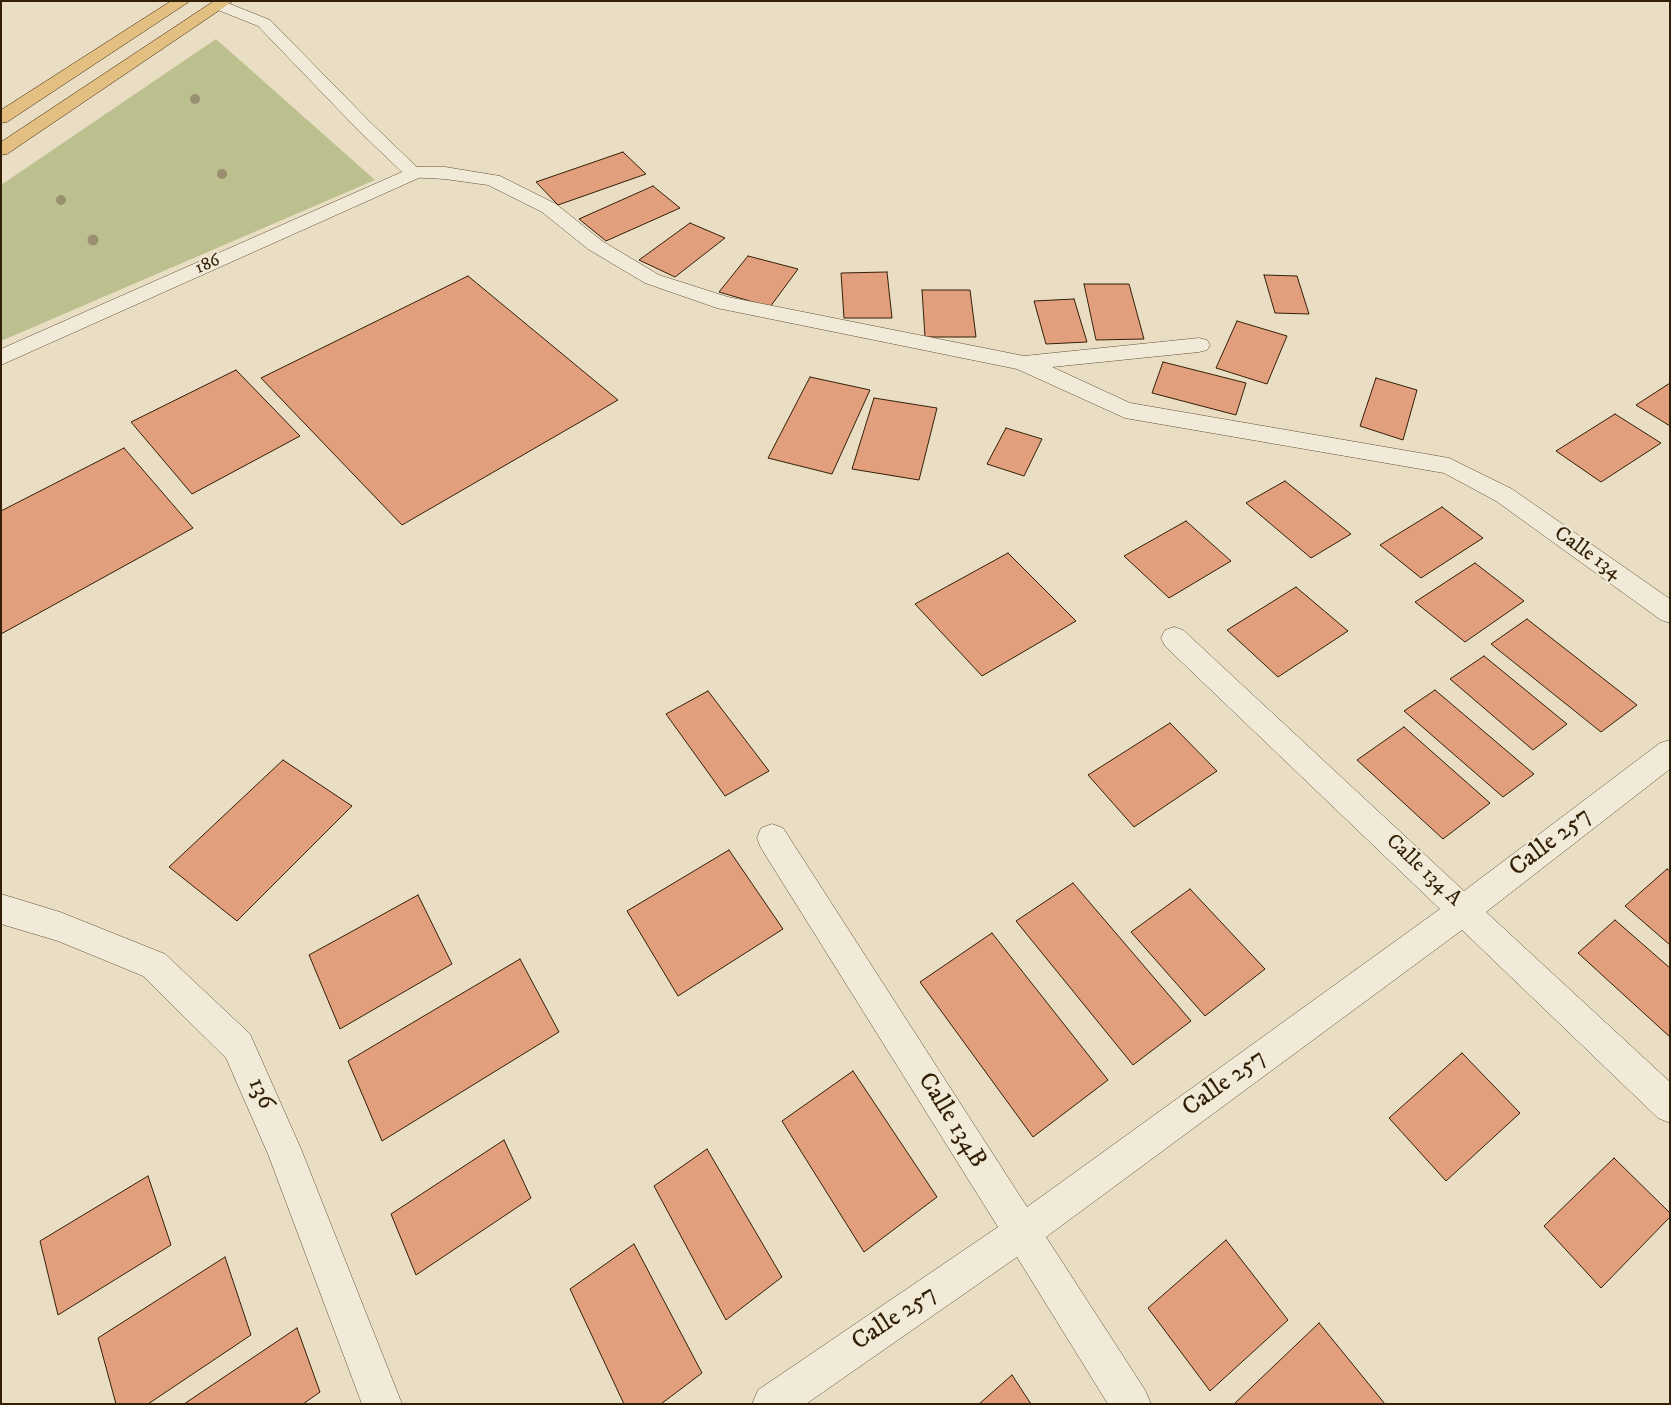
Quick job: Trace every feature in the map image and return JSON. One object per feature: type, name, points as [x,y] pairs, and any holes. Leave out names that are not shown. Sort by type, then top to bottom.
[{"type":"highway","points":[[1,118],[182,1]]},
{"type":"highway","points":[[1,150],[222,3]]},
{"type":"street","points":[[222,3],[264,23],[364,126],[414,173],[445,173],[494,180],[549,208],[595,245],[652,279],[724,303],[1023,363],[1199,345]]},
{"type":"street","name":"186","points":[[1,358],[414,173]]},
{"type":"street","name":"Calle 134","points":[[1023,363],[1125,410],[1449,466],[1504,495],[1670,613]]},
{"type":"street","name":"Calle 134 A","points":[[1174,638],[1670,1106]]},
{"type":"street","name":"Calle 257","points":[[772,1404],[1022,1232],[1464,910],[1670,752]]},
{"type":"street","name":"Calle 134B","points":[[772,838],[1130,1404]]},
{"type":"street","name":"136","points":[[1,909],[60,927],[154,965],[238,1046],[284,1149],[382,1404]]},
{"type":"green space","points":[[216,39],[375,180],[1,341],[1,185]]},
{"type":"building","points":[[623,152],[646,174],[558,205],[536,182]]},
{"type":"building","points":[[653,186],[680,208],[606,241],[579,219]]},
{"type":"building","points":[[690,223],[725,238],[675,277],[639,260]]},
{"type":"building","points":[[748,256],[798,269],[770,307],[719,292]]},
{"type":"building","points":[[887,272],[892,318],[844,318],[841,273]]},
{"type":"building","points":[[1264,275],[1297,276],[1309,314],[1275,313]]},
{"type":"building","points":[[468,276],[618,400],[402,525],[261,378]]},
{"type":"building","points":[[1084,284],[1129,284],[1144,339],[1096,340]]},
{"type":"building","points":[[922,290],[970,290],[976,337],[925,337]]},
{"type":"building","points":[[1074,299],[1087,342],[1046,344],[1034,301]]},
{"type":"building","points":[[1237,321],[1287,336],[1267,384],[1216,368]]},
{"type":"building","points":[[1163,362],[1246,383],[1236,415],[1152,393]]},
{"type":"building","points":[[236,370],[300,436],[192,494],[131,422]]},
{"type":"building","points":[[810,377],[870,390],[832,474],[768,458]]},
{"type":"building","points":[[1376,378],[1417,390],[1403,440],[1360,426]]},
{"type":"building","points":[[1670,383],[1670,426],[1636,405]]},
{"type":"building","points":[[874,398],[937,408],[919,480],[852,469]]},
{"type":"building","points":[[1615,414],[1661,443],[1601,482],[1556,451]]},
{"type":"building","points":[[1006,428],[1042,439],[1024,476],[987,464]]},
{"type":"building","points":[[124,448],[193,528],[1,634],[1,511]]},
{"type":"building","points":[[1285,481],[1351,534],[1311,558],[1246,503]]},
{"type":"building","points":[[1442,507],[1483,538],[1421,578],[1380,545]]},
{"type":"building","points":[[1186,521],[1231,561],[1169,598],[1124,556]]},
{"type":"building","points":[[1008,553],[1076,621],[982,676],[915,604]]},
{"type":"building","points":[[1475,563],[1524,601],[1465,642],[1415,602]]},
{"type":"building","points":[[1296,587],[1348,631],[1278,677],[1227,630]]},
{"type":"building","points":[[1527,619],[1637,705],[1601,732],[1491,644]]},
{"type":"building","points":[[1484,656],[1567,724],[1533,750],[1450,679]]},
{"type":"building","points":[[1435,690],[1534,774],[1503,797],[1404,711]]},
{"type":"building","points":[[708,691],[769,771],[725,796],[666,714]]},
{"type":"building","points":[[1170,723],[1217,771],[1134,827],[1088,775]]},
{"type":"building","points":[[1404,727],[1490,803],[1443,839],[1357,760]]},
{"type":"building","points":[[283,760],[352,806],[237,921],[169,867]]},
{"type":"building","points":[[729,850],[783,929],[678,996],[627,911]]},
{"type":"building","points":[[1667,869],[1670,871],[1670,945],[1625,906]]},
{"type":"building","points":[[1073,883],[1191,1021],[1133,1065],[1016,921]]},
{"type":"building","points":[[1190,889],[1265,969],[1205,1016],[1131,932]]},
{"type":"building","points":[[418,895],[452,964],[340,1029],[309,955]]},
{"type":"building","points":[[1615,920],[1670,968],[1670,1037],[1578,953]]},
{"type":"building","points":[[992,933],[1108,1080],[1033,1137],[920,982]]},
{"type":"building","points":[[520,959],[559,1032],[382,1141],[348,1061]]},
{"type":"building","points":[[1462,1053],[1520,1113],[1446,1181],[1389,1118]]},
{"type":"building","points":[[853,1071],[937,1197],[864,1252],[782,1121]]},
{"type":"building","points":[[504,1140],[531,1198],[416,1275],[391,1214]]},
{"type":"building","points":[[707,1149],[782,1277],[726,1320],[654,1186]]},
{"type":"building","points":[[1614,1158],[1670,1213],[1670,1217],[1601,1288],[1544,1226]]},
{"type":"building","points":[[148,1176],[171,1245],[58,1315],[40,1241]]},
{"type":"building","points":[[1226,1240],[1288,1320],[1210,1391],[1148,1308]]},
{"type":"building","points":[[634,1244],[702,1373],[661,1404],[624,1404],[570,1289]]},
{"type":"building","points":[[225,1257],[251,1335],[148,1404],[116,1404],[98,1338]]},
{"type":"building","points":[[1319,1323],[1385,1404],[1234,1404]]},
{"type":"building","points":[[297,1328],[320,1392],[303,1404],[184,1404]]},
{"type":"building","points":[[1012,1375],[1031,1404],[979,1404]]}]
